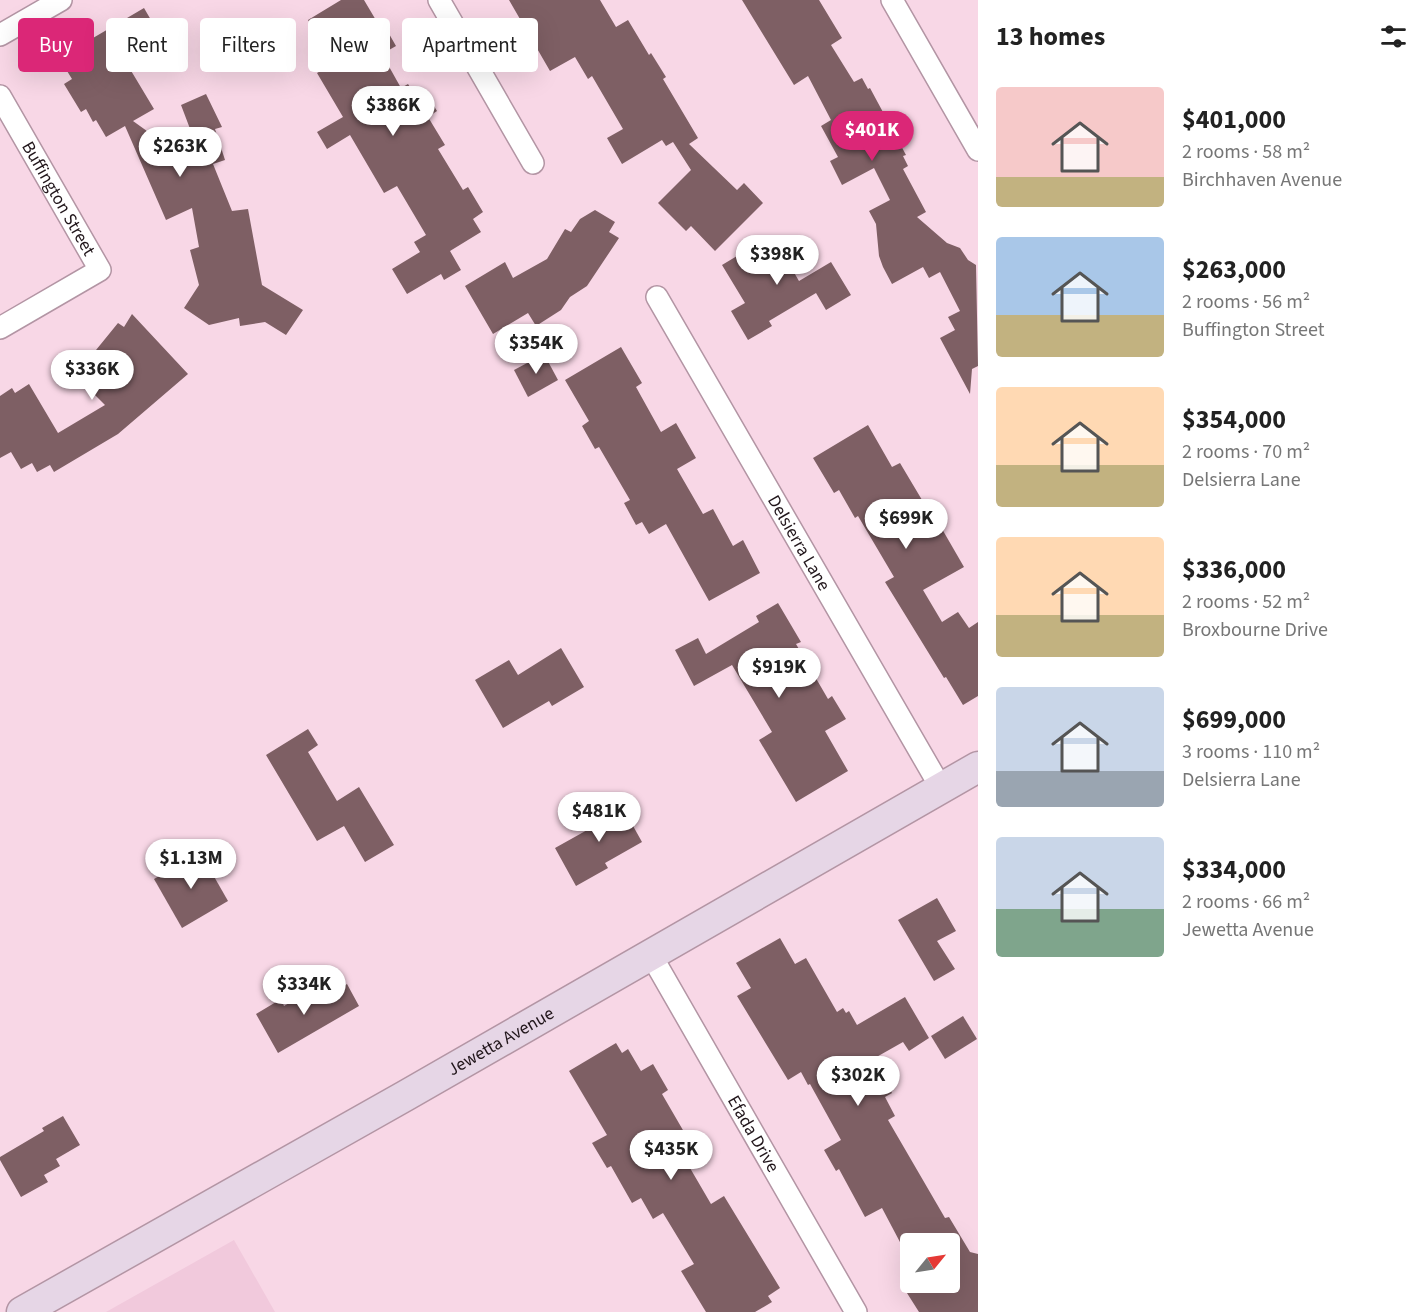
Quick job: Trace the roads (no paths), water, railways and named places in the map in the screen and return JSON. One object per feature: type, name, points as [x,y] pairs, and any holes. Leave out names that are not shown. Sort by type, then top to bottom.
[{"type":"street","points":[[0,35],[61,0]]},
{"type":"street","points":[[439,0],[533,164]]},
{"type":"street","points":[[892,0],[978,150]]},
{"type":"street","name":"Buffington Street","points":[[0,96],[100,270],[0,328]]},
{"type":"street","name":"Delsierra Lane","points":[[657,297],[941,788]]},
{"type":"street","name":"Jewetta Avenue","points":[[22,1312],[978,767]]},
{"type":"street","name":"Efada Drive","points":[[651,955],[856,1312]]}]
